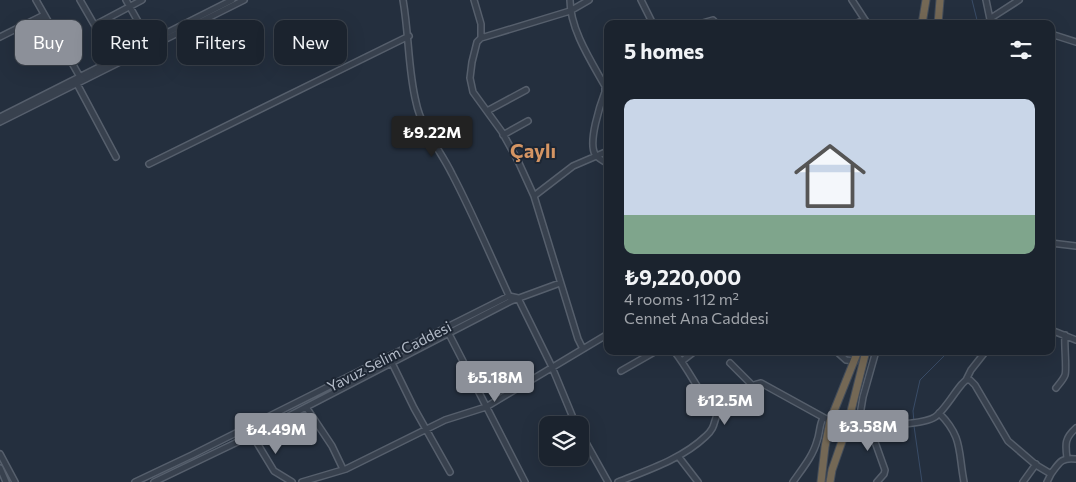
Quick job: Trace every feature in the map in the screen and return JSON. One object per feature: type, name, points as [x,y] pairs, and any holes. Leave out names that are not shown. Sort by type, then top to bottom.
[{"type":"highway","points":[[923,20],[926,0]]},
{"type":"highway","points":[[938,20],[940,0]]},
{"type":"highway","points":[[821,482],[825,447],[831,421],[857,355]]},
{"type":"highway","points":[[830,482],[832,470],[847,427],[865,355]]},
{"type":"highway","points":[[831,421],[847,427]]},
{"type":"highway","points":[[831,421],[847,427]]},
{"type":"street","points":[[36,0],[116,157]]},
{"type":"street","points":[[80,0],[92,20]]},
{"type":"street","points":[[126,0],[137,20]]},
{"type":"street","points":[[104,20],[142,0]]},
{"type":"street","points":[[167,32],[232,0]]},
{"type":"street","points":[[0,116],[244,0]]},
{"type":"street","points":[[404,0],[416,104],[425,127],[470,207],[484,243],[510,298],[518,298],[560,283]]},
{"type":"street","points":[[474,0],[481,24],[480,38],[477,42],[470,78],[474,92],[518,160],[534,196],[560,283],[583,349]]},
{"type":"street","points":[[570,0],[570,10],[582,44],[604,84]]},
{"type":"street","points":[[480,38],[570,10],[589,0]]},
{"type":"street","points":[[641,0],[651,20]]},
{"type":"street","points":[[852,0],[866,20]]},
{"type":"street","points":[[986,0],[991,20]]},
{"type":"street","points":[[992,20],[1019,0]]},
{"type":"street","points":[[0,37],[44,15]]},
{"type":"street","points":[[1055,35],[1076,42]]},
{"type":"street","points":[[149,164],[409,36]]},
{"type":"street","points":[[0,122],[103,65]]},
{"type":"street","points":[[487,111],[526,90]]},
{"type":"street","points":[[604,98],[593,133],[593,148],[596,156],[604,161]]},
{"type":"street","points":[[504,136],[528,121]]},
{"type":"street","points":[[534,196],[573,166],[604,153]]},
{"type":"street","points":[[1055,243],[1076,246]]},
{"type":"street","name":"Yavuz Selim Caddesi","points":[[154,482],[166,480],[449,334],[510,298]]},
{"type":"street","name":"Yavuz Selim Caddesi","points":[[135,482],[510,298]]},
{"type":"street","points":[[518,298],[552,367],[572,416]]},
{"type":"street","points":[[1055,331],[1076,340]]},
{"type":"street","points":[[449,334],[525,482]]},
{"type":"street","points":[[1056,388],[1063,380],[1066,372],[1065,335]]},
{"type":"street","points":[[302,482],[343,470],[445,420],[486,407],[604,336]]},
{"type":"street","points":[[621,371],[649,355]]},
{"type":"street","points":[[677,355],[717,415]]},
{"type":"street","points":[[682,361],[689,355]]},
{"type":"street","points":[[840,355],[846,360],[855,361]]},
{"type":"street","points":[[858,427],[863,397],[875,355]]},
{"type":"street","points":[[847,427],[873,427],[936,417],[966,380],[983,355]]},
{"type":"street","points":[[392,363],[450,472]]},
{"type":"street","points":[[730,363],[752,385]]},
{"type":"street","points":[[966,380],[970,380],[975,385],[1008,441],[1036,464],[1052,474]]},
{"type":"street","points":[[618,482],[650,470],[678,456],[706,436],[715,426],[717,415],[725,405],[752,385],[761,383],[831,421]]},
{"type":"street","points":[[306,407],[332,446],[343,470]]},
{"type":"street","points":[[939,413],[956,434],[964,482]]},
{"type":"street","points":[[793,482],[812,452],[823,418]]},
{"type":"street","points":[[873,427],[875,442],[885,470],[877,482]]},
{"type":"street","points":[[248,428],[274,471],[292,482]]},
{"type":"street","points":[[1067,458],[1068,435],[1076,428]]},
{"type":"street","points":[[589,448],[608,482]]},
{"type":"street","points":[[0,454],[15,482]]},
{"type":"street","points":[[678,456],[698,482]]},
{"type":"street","points":[[1047,482],[1061,461],[1067,458],[1076,459]]},
{"type":"street","points":[[1023,482],[1036,464]]},
{"type":"street","points":[[0,468],[6,482]]},
{"type":"waterway","points":[[972,0],[977,20]]},
{"type":"waterway","points":[[914,422],[913,411],[920,380],[945,355]]},
{"type":"waterway","points":[[914,426],[922,482]]},
{"type":"district","name":"Çaylı","points":[[533,150]]}]
